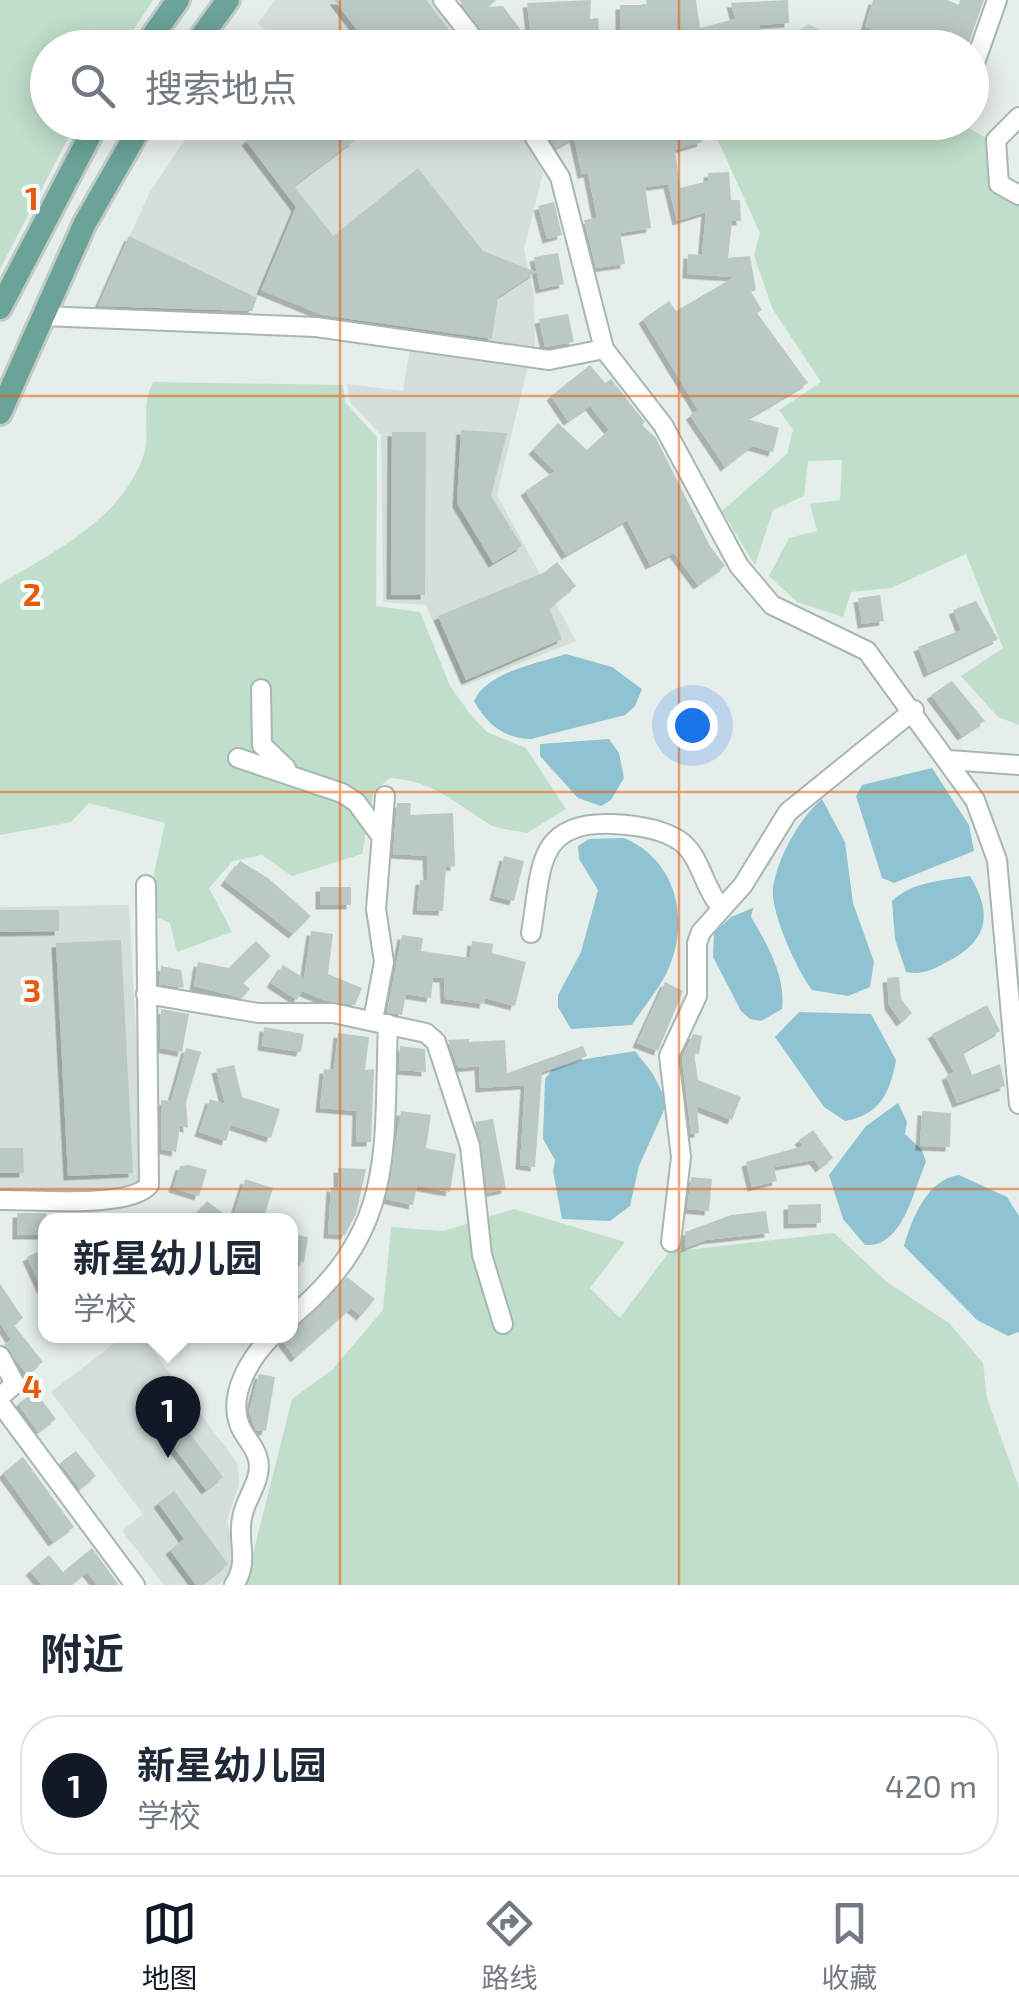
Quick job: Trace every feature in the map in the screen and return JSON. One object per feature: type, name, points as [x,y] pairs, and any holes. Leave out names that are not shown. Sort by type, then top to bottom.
[{"type":"main road","points":[[157,30],[178,0]]},
{"type":"main road","points":[[206,30],[228,0]]},
{"type":"main road","points":[[0,308],[87,140]]},
{"type":"main road","points":[[0,413],[86,223],[133,140]]},
{"type":"street","points":[[442,0],[466,30]]},
{"type":"street","points":[[987,30],[998,0]]},
{"type":"street","points":[[1019,117],[996,140],[1000,184],[1019,195]]},
{"type":"street","points":[[537,140],[560,176],[604,349],[663,425],[727,547],[758,591],[788,616],[837,633],[867,651],[914,710],[976,800],[997,860],[1019,1104]]},
{"type":"street","points":[[42,316],[316,327],[549,360],[604,349]]},
{"type":"street","points":[[262,690],[262,745],[268,756],[304,781]]},
{"type":"street","points":[[671,1242],[681,1157],[668,1056],[697,996],[696,943],[720,906],[744,885],[788,812],[914,710]]},
{"type":"street","points":[[238,758],[342,793],[380,836]]},
{"type":"street","points":[[949,760],[1019,765]]},
{"type":"street","points":[[298,1311],[334,1278],[355,1249],[374,1208],[388,1110],[381,1022],[384,962],[376,909],[385,796]]},
{"type":"street","points":[[531,933],[548,847],[564,830],[582,824],[649,828],[680,841],[720,906]]},
{"type":"street","points":[[0,1200],[115,1198],[146,1189],[151,1170],[146,885]]},
{"type":"street","points":[[146,994],[258,1013],[315,1012],[381,1022],[426,1034],[441,1054],[470,1146],[482,1254],[503,1324]]},
{"type":"street","points":[[234,1585],[246,1561],[242,1517],[259,1473],[253,1446],[238,1421],[239,1390],[255,1353],[265,1343]]},
{"type":"street","points":[[0,1356],[15,1384],[0,1400],[134,1585]]},
{"type":"shaded area","points":[[275,0],[432,0],[456,30],[265,30],[258,23]]},
{"type":"shaded area","points":[[185,140],[527,140],[543,173],[524,249],[534,296],[535,350],[324,316],[261,290],[252,311],[96,310],[150,192]]},
{"type":"shaded area","points":[[411,342],[529,361],[497,495],[576,641],[461,687],[426,605],[383,602],[381,435],[350,402],[347,384],[403,391]]},
{"type":"shaded area","points":[[129,905],[144,1180],[116,1193],[0,1194],[0,907]]},
{"type":"shaded area","points":[[115,1343],[147,1343],[238,1464],[239,1484],[227,1521],[240,1569],[218,1585],[164,1585],[122,1531],[143,1514],[51,1392]]},
{"type":"green space","points":[[0,0],[153,0],[133,30],[30,30],[30,140],[67,140],[0,269]]},
{"type":"green space","points":[[808,24],[821,30],[800,30]]},
{"type":"green space","points":[[718,140],[986,140],[994,186],[1019,199],[1019,725],[998,717],[961,676],[1003,648],[966,554],[891,588],[851,592],[843,617],[797,602],[769,576],[789,538],[817,531],[810,504],[840,500],[842,460],[808,461],[804,496],[773,510],[755,565],[722,511],[787,454],[793,430],[779,410],[821,382],[772,308],[754,255],[760,233]]},
{"type":"green space","points":[[153,382],[343,385],[345,402],[377,437],[376,606],[420,612],[450,686],[470,714],[487,732],[526,748],[566,809],[527,833],[507,830],[489,824],[431,788],[390,778],[374,791],[362,854],[292,876],[262,855],[233,861],[209,888],[232,932],[177,952],[170,923],[158,918],[153,879],[165,823],[89,803],[71,822],[0,835],[0,584],[83,532],[119,499],[143,457],[147,403]]},
{"type":"green space","points":[[514,1209],[625,1242],[590,1288],[620,1318],[669,1252],[834,1233],[887,1282],[949,1323],[983,1363],[987,1398],[1019,1488],[1019,1585],[245,1585],[292,1399],[332,1370],[383,1310],[391,1227],[443,1231]]},
{"type":"water","points":[[566,654],[612,667],[642,689],[635,706],[625,715],[531,739],[497,728],[474,701],[490,682]]},
{"type":"water","points":[[609,739],[619,753],[624,778],[611,800],[601,806],[578,798],[540,756],[540,744]]},
{"type":"water","points":[[932,768],[969,825],[974,851],[894,883],[882,878],[856,796],[862,785]]},
{"type":"water","points":[[822,799],[845,842],[853,903],[874,962],[870,987],[848,996],[812,990],[786,940],[773,898],[784,852],[797,828]]},
{"type":"water","points":[[624,838],[642,848],[667,877],[678,913],[674,953],[663,979],[632,1025],[571,1029],[558,1007],[558,995],[581,952],[598,890],[579,859],[578,846],[589,839]]},
{"type":"water","points":[[970,876],[984,916],[977,938],[958,956],[934,969],[906,972],[895,939],[892,901],[918,886]]},
{"type":"water","points":[[753,908],[751,917],[774,961],[782,997],[782,1009],[761,1021],[750,1019],[741,1011],[713,957],[714,933],[731,917]]},
{"type":"water","points":[[799,1012],[871,1014],[896,1060],[886,1093],[866,1114],[845,1121],[824,1107],[775,1037]]},
{"type":"water","points":[[635,1051],[653,1074],[664,1096],[665,1108],[639,1166],[630,1206],[610,1221],[562,1219],[553,1171],[555,1160],[543,1139],[545,1079],[552,1070],[586,1059]]},
{"type":"water","points":[[898,1103],[907,1122],[905,1134],[922,1150],[926,1162],[898,1228],[878,1243],[865,1245],[843,1219],[829,1175],[866,1126]]},
{"type":"water","points":[[959,1175],[1007,1197],[1019,1216],[1019,1332],[1008,1336],[977,1320],[904,1246],[922,1202],[938,1184]]},
{"type":"building","points":[[334,0],[426,0],[449,30],[357,30]]},
{"type":"building","points":[[459,0],[496,0],[488,7],[503,6],[521,30],[480,30]]},
{"type":"building","points":[[591,0],[590,19],[598,18],[599,30],[530,30],[527,3]]},
{"type":"building","points":[[646,0],[696,0],[700,28],[735,19],[731,3],[788,0],[789,23],[759,25],[760,30],[620,30],[620,5],[647,5]]},
{"type":"building","points":[[873,0],[947,0],[959,5],[960,0],[984,0],[973,30],[865,27]]},
{"type":"building","points":[[353,140],[294,186],[333,236],[418,168],[483,251],[536,272],[498,297],[492,339],[322,315],[261,290],[296,207],[246,141]]},
{"type":"building","points":[[551,140],[570,140],[556,148]]},
{"type":"building","points":[[574,140],[701,140],[675,150],[680,188],[708,181],[708,173],[729,172],[731,200],[740,200],[741,221],[732,221],[728,258],[750,256],[756,290],[751,292],[762,310],[757,313],[808,383],[747,419],[779,428],[773,452],[752,446],[725,467],[690,415],[698,410],[643,319],[669,301],[676,311],[734,277],[687,274],[688,254],[702,255],[706,212],[677,221],[668,184],[645,187],[651,228],[620,233],[625,264],[596,268],[584,220],[597,218],[588,173],[582,174]]},
{"type":"building","points":[[554,202],[562,235],[547,239],[538,206]]},
{"type":"building","points":[[129,236],[257,298],[252,311],[98,306]]},
{"type":"building","points":[[558,253],[564,284],[540,289],[534,257]]},
{"type":"building","points":[[568,314],[574,342],[545,347],[539,319]]},
{"type":"building","points":[[590,365],[605,383],[611,379],[645,422],[642,425],[656,438],[710,546],[725,566],[698,585],[674,553],[650,565],[627,520],[566,555],[525,491],[555,471],[533,450],[558,423],[587,450],[609,430],[590,406],[568,421],[551,396]]},
{"type":"building","points":[[461,430],[507,433],[491,496],[522,546],[493,563],[457,503]]},
{"type":"building","points":[[392,432],[426,432],[425,595],[391,595]]},
{"type":"building","points":[[557,562],[576,586],[549,608],[562,639],[466,680],[438,616],[545,572]]},
{"type":"building","points":[[880,595],[884,621],[862,624],[858,598]]},
{"type":"building","points":[[976,601],[998,639],[928,673],[918,647],[961,630],[953,610]]},
{"type":"building","points":[[952,681],[985,721],[962,736],[931,695]]},
{"type":"building","points":[[397,803],[411,803],[410,815],[453,813],[455,866],[446,867],[443,911],[417,910],[420,880],[428,881],[427,856],[393,854]]},
{"type":"building","points":[[504,856],[524,861],[514,901],[494,896]]},
{"type":"building","points":[[240,861],[268,878],[311,916],[293,934],[225,881]]},
{"type":"building","points":[[320,887],[351,887],[351,905],[320,905]]},
{"type":"building","points":[[0,910],[59,910],[59,931],[0,932]]},
{"type":"building","points":[[311,931],[333,934],[328,974],[362,988],[355,1005],[324,1000],[302,991],[297,1000],[271,983],[283,965],[304,978]]},
{"type":"building","points":[[402,935],[423,938],[421,951],[470,958],[472,941],[493,944],[492,953],[526,962],[515,1006],[485,998],[484,1004],[445,999],[444,978],[433,978],[431,998],[406,994],[402,1015],[387,1012]]},
{"type":"building","points":[[121,940],[133,1173],[68,1176],[56,943]]},
{"type":"building","points":[[256,941],[271,956],[243,983],[250,989],[242,998],[194,986],[198,962],[229,968]]},
{"type":"building","points":[[161,966],[181,970],[184,988],[159,984]]},
{"type":"building","points":[[899,977],[901,999],[912,1013],[901,1022],[889,1005],[887,978]]},
{"type":"building","points":[[665,982],[683,991],[658,1051],[637,1043]]},
{"type":"building","points":[[987,1005],[1000,1031],[963,1052],[972,1075],[1000,1064],[1005,1086],[957,1103],[946,1076],[954,1072],[932,1034]]},
{"type":"building","points":[[161,1009],[189,1014],[182,1052],[160,1048]]},
{"type":"building","points":[[264,1027],[304,1034],[301,1052],[262,1046]]},
{"type":"building","points":[[338,1033],[369,1037],[365,1070],[374,1069],[371,1142],[356,1142],[357,1111],[320,1108],[324,1069],[334,1070]]},
{"type":"building","points":[[693,1034],[702,1036],[699,1054],[694,1053],[698,1080],[741,1097],[732,1120],[697,1106],[699,1133],[691,1134],[682,1058]]},
{"type":"building","points":[[448,1040],[505,1040],[507,1073],[583,1046],[587,1056],[542,1072],[535,1167],[520,1165],[525,1085],[480,1088],[479,1066],[458,1068]]},
{"type":"building","points":[[400,1046],[425,1049],[426,1072],[399,1070]]},
{"type":"building","points":[[186,1048],[201,1052],[186,1102],[188,1128],[180,1126],[176,1152],[161,1149],[161,1100],[171,1101]]},
{"type":"building","points":[[234,1065],[242,1097],[280,1109],[271,1138],[231,1125],[226,1141],[199,1132],[210,1099],[225,1104],[216,1069]]},
{"type":"building","points":[[401,1111],[431,1115],[426,1148],[456,1154],[450,1192],[417,1186],[413,1205],[386,1199]]},
{"type":"building","points":[[922,1111],[951,1113],[950,1147],[920,1146]]},
{"type":"building","points":[[493,1119],[506,1189],[488,1193],[475,1122]]},
{"type":"building","points":[[813,1130],[833,1158],[820,1168],[814,1160],[774,1167],[777,1181],[752,1187],[746,1162],[803,1146],[799,1140]]},
{"type":"building","points":[[0,1148],[23,1148],[24,1173],[0,1173]]},
{"type":"building","points":[[180,1166],[207,1170],[199,1196],[173,1188]]},
{"type":"building","points":[[338,1168],[366,1169],[356,1214],[345,1235],[328,1234],[331,1187],[338,1188]]},
{"type":"building","points":[[691,1177],[712,1179],[709,1211],[687,1209]]},
{"type":"building","points":[[245,1179],[273,1188],[265,1213],[234,1213]]},
{"type":"building","points":[[207,1201],[223,1213],[197,1213]]},
{"type":"building","points":[[821,1204],[821,1223],[788,1224],[788,1205]]},
{"type":"building","points":[[766,1211],[769,1233],[706,1240],[685,1248],[685,1232],[731,1215]]},
{"type":"building","points":[[17,1213],[38,1213],[38,1235],[17,1235]]},
{"type":"building","points":[[298,1235],[308,1237],[304,1262],[298,1261]]},
{"type":"building","points":[[38,1252],[38,1281],[27,1257]]},
{"type":"building","points":[[347,1277],[375,1299],[361,1316],[351,1308],[295,1358],[284,1343],[298,1343],[298,1323]]},
{"type":"building","points":[[0,1284],[23,1318],[14,1325],[43,1362],[27,1374],[4,1345],[11,1340],[0,1323]]},
{"type":"building","points":[[259,1374],[275,1377],[266,1431],[256,1430],[249,1412]]},
{"type":"building","points":[[35,1391],[56,1419],[38,1432],[18,1404]]},
{"type":"building","points":[[182,1423],[223,1477],[206,1490],[165,1436]]},
{"type":"building","points":[[76,1451],[96,1476],[80,1489],[60,1463]]},
{"type":"building","points":[[23,1457],[74,1527],[53,1542],[3,1473]]},
{"type":"building","points":[[174,1491],[228,1564],[201,1585],[196,1585],[170,1550],[184,1539],[158,1503]]},
{"type":"building","points":[[92,1548],[119,1585],[97,1585],[87,1572],[71,1585],[42,1585],[30,1571],[49,1555],[63,1572]]},
{"type":"place","name":"新星幼儿园","points":[[168,1458]]}]
